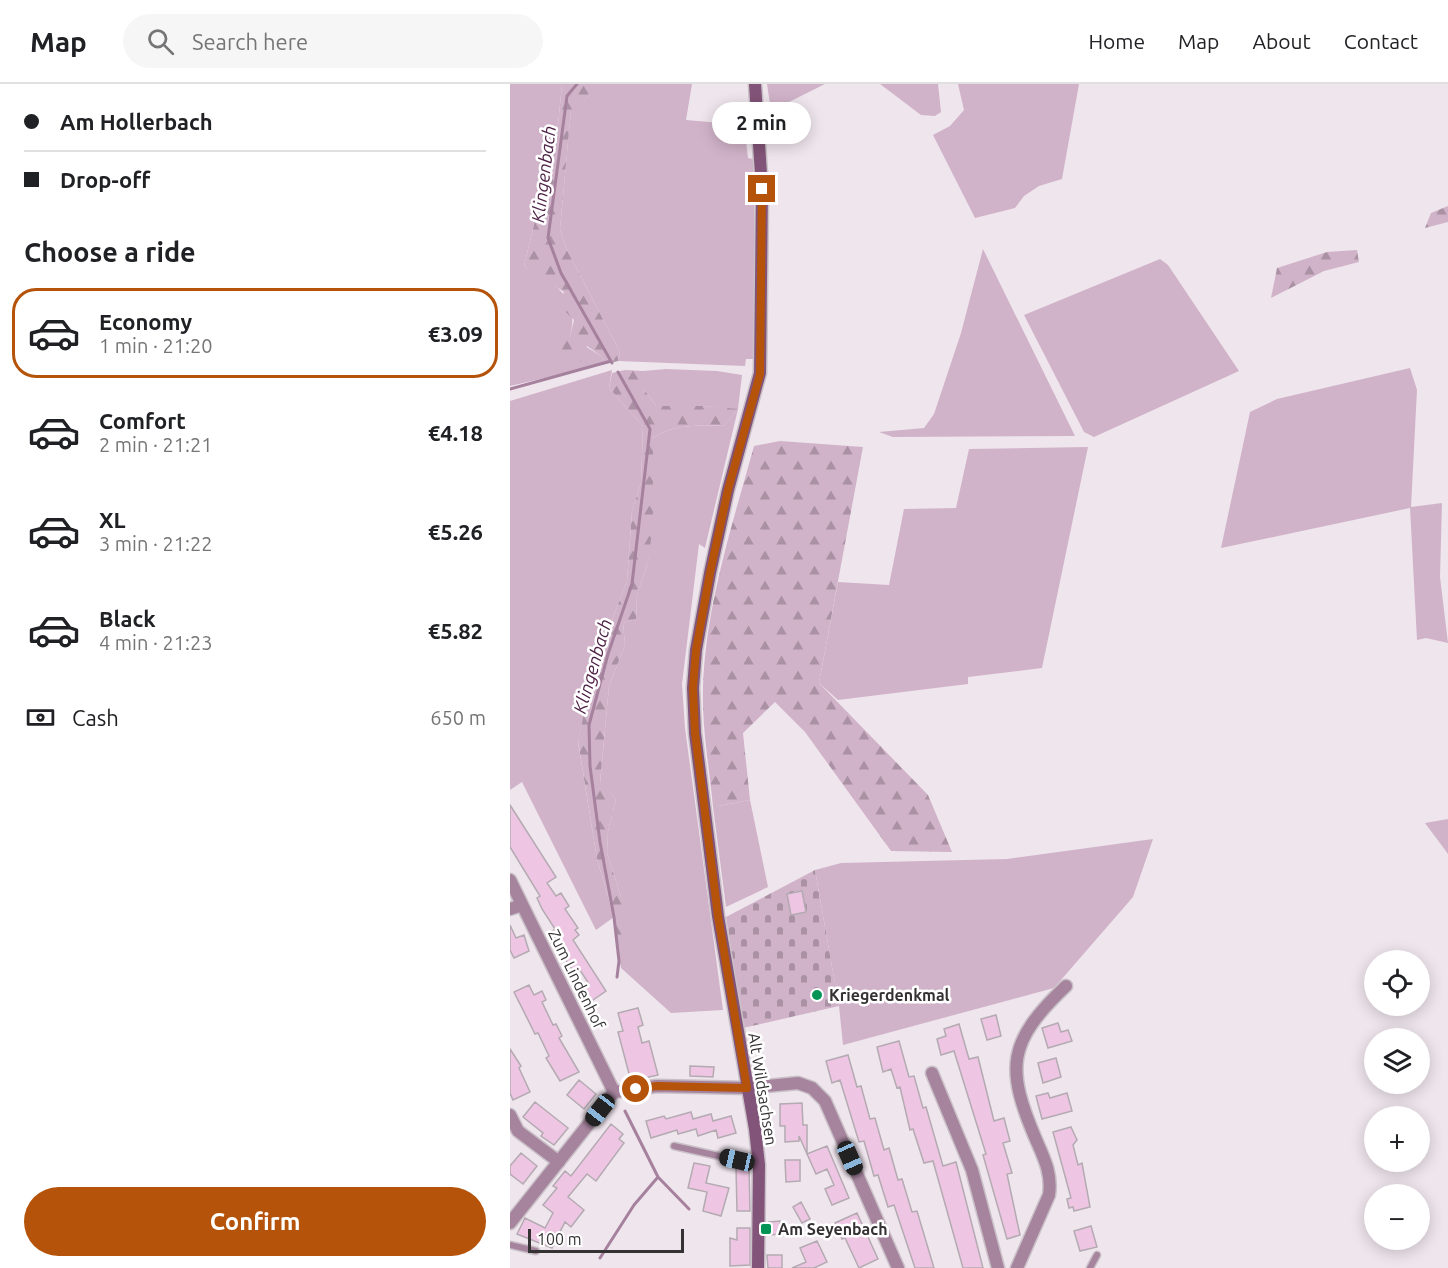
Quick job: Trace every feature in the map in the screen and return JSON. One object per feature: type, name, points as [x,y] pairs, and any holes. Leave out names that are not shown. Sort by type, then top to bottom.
[{"type":"main road","name":"Alt Wildsachsen","points":[[755,84],[762,189],[760,374],[728,490],[710,573],[696,650],[693,688],[695,733],[718,916],[759,1165],[758,1268]]},
{"type":"street","name":"Zum Lindenhof","points":[[510,880],[516,907],[614,1092]]},
{"type":"street","points":[[1017,1268],[1049,1195],[1050,1185],[1047,1166],[1019,1098],[1016,1077],[1017,1056],[1031,1022],[1066,986]]},
{"type":"street","points":[[932,1073],[972,1170],[998,1268]]},
{"type":"street","points":[[510,1222],[614,1092],[657,1086],[747,1088],[798,1083],[812,1088],[825,1101],[898,1268]]},
{"type":"street","points":[[510,1115],[518,1131],[559,1162]]},
{"type":"lane","points":[[674,1146],[759,1165]]},
{"type":"lane","points":[[510,1245],[536,1251]]},
{"type":"lane","points":[[1090,1268],[1097,1255]]},
{"type":"green space","points":[[510,84],[562,84],[558,125],[524,266],[546,279],[563,293],[572,311],[570,337],[601,356],[606,364],[510,386]]},
{"type":"green space","points":[[562,84],[590,84],[590,95],[571,110],[560,229],[566,248],[620,352],[618,361],[606,364],[601,356],[587,346],[580,362],[567,363],[555,343],[570,337],[574,320],[559,305],[564,292],[524,266],[558,125]]},
{"type":"green space","points":[[590,84],[692,84],[686,120],[744,125],[748,158],[753,159],[754,171],[754,359],[746,359],[745,366],[618,361],[620,352],[566,248],[560,229],[571,109],[590,95]]},
{"type":"green space","points":[[767,84],[825,84],[771,111]]},
{"type":"green space","points":[[880,84],[938,84],[941,112],[935,116],[921,115]]},
{"type":"green space","points":[[958,84],[1079,84],[1062,179],[1039,186],[1024,196],[1015,208],[975,218],[933,135],[950,126],[964,110]]},
{"type":"green space","points":[[1448,206],[1448,222],[1425,228],[1431,213]]},
{"type":"green space","points":[[983,249],[1075,436],[893,437],[879,432],[924,428],[934,414],[961,333]]},
{"type":"green space","points":[[1357,250],[1359,262],[1324,271],[1271,298],[1277,268],[1327,252]]},
{"type":"green space","points":[[1160,259],[1168,265],[1239,371],[1094,437],[1084,432],[1024,315]]},
{"type":"green space","points":[[1410,368],[1417,390],[1411,507],[1442,503],[1440,577],[1448,643],[1426,638],[1417,640],[1410,508],[1221,548],[1250,412],[1277,399]]},
{"type":"green space","points":[[666,369],[717,371],[742,375],[738,409],[705,548],[699,544],[682,684],[685,728],[723,1010],[671,1013],[621,968],[621,897],[607,853],[608,831],[616,799],[600,784],[609,686],[625,645],[623,623],[636,619],[637,594],[648,563],[653,438],[678,428],[724,426],[737,410],[703,406],[656,406],[643,388],[643,371]]},
{"type":"green space","points":[[612,370],[609,388],[643,426],[641,483],[632,511],[627,581],[594,667],[578,742],[597,859],[614,917],[596,930],[522,782],[510,790],[510,401]]},
{"type":"green space","points":[[625,370],[643,371],[643,388],[656,406],[738,409],[724,426],[678,428],[660,433],[653,438],[653,522],[648,563],[637,594],[636,619],[623,623],[625,645],[609,686],[600,783],[616,799],[608,831],[607,853],[621,897],[624,951],[621,968],[614,917],[597,859],[578,741],[594,667],[627,581],[632,511],[641,483],[643,426],[609,388],[612,373]]},
{"type":"green space","points":[[780,441],[863,447],[819,683],[928,795],[952,852],[891,851],[805,732],[775,702],[743,733],[750,800],[713,807],[703,707],[707,641],[712,608],[727,542],[754,446]]},
{"type":"green space","points":[[1088,447],[1042,668],[968,677],[968,684],[838,700],[819,683],[838,582],[889,585],[904,509],[956,508],[969,449]]},
{"type":"green space","points":[[750,800],[768,887],[726,907],[713,807]]},
{"type":"green space","points":[[1448,819],[1448,854],[1425,823]]},
{"type":"green space","points":[[1153,839],[1133,897],[1054,988],[843,1045],[839,1006],[815,870],[841,863],[1007,859]]},
{"type":"green space","points":[[815,870],[839,1006],[743,1028],[726,917]]},
{"type":"building","points":[[510,805],[556,877],[547,883],[556,896],[561,893],[569,906],[565,909],[578,928],[575,930],[579,935],[573,940],[606,991],[590,1002],[581,989],[589,984],[580,970],[575,973],[563,956],[567,954],[551,932],[555,929],[537,898],[540,896],[510,847]]},
{"type":"building","points":[[802,891],[806,912],[791,915],[787,894]]},
{"type":"building","points":[[510,925],[516,938],[524,935],[529,951],[514,958],[510,950]]},
{"type":"building","points":[[529,985],[534,995],[542,991],[546,1000],[542,1002],[553,1025],[556,1024],[562,1036],[559,1038],[579,1072],[560,1081],[546,1058],[549,1056],[538,1033],[535,1034],[514,992]]},
{"type":"building","points":[[638,1008],[643,1025],[638,1027],[642,1043],[649,1041],[658,1075],[631,1081],[618,1032],[623,1031],[618,1013]]},
{"type":"building","points":[[996,1015],[1001,1036],[987,1040],[981,1019]]},
{"type":"building","points":[[1058,1023],[1061,1032],[1068,1030],[1072,1041],[1048,1048],[1042,1028]]},
{"type":"building","points":[[959,1024],[969,1059],[978,1057],[994,1121],[1004,1118],[1010,1141],[1003,1143],[1012,1173],[1007,1174],[1020,1235],[1007,1239],[983,1155],[986,1154],[954,1051],[941,1055],[937,1039],[946,1036],[944,1029]]},
{"type":"building","points":[[899,1041],[909,1077],[914,1076],[923,1108],[926,1107],[943,1166],[956,1162],[983,1268],[963,1268],[933,1161],[924,1163],[913,1129],[910,1130],[900,1087],[897,1088],[891,1069],[883,1072],[877,1047]]},
{"type":"building","points":[[510,1049],[521,1066],[519,1068],[530,1092],[513,1100],[510,1093]]},
{"type":"building","points":[[848,1055],[857,1087],[861,1086],[870,1119],[875,1118],[884,1150],[889,1148],[898,1180],[902,1179],[912,1212],[917,1211],[934,1268],[915,1268],[894,1205],[888,1207],[878,1175],[874,1176],[864,1141],[859,1142],[840,1080],[832,1083],[826,1061]]},
{"type":"building","points":[[1056,1058],[1061,1077],[1043,1083],[1038,1063]]},
{"type":"building","points":[[690,1066],[714,1067],[713,1077],[690,1076]]},
{"type":"building","points":[[579,1080],[596,1094],[584,1109],[567,1095]]},
{"type":"building","points":[[1048,1093],[1050,1098],[1067,1093],[1072,1111],[1042,1119],[1036,1096]]},
{"type":"building","points":[[535,1102],[568,1128],[554,1145],[541,1136],[543,1133],[523,1117]]},
{"type":"building","points":[[802,1103],[803,1125],[807,1125],[807,1154],[799,1136],[799,1141],[785,1142],[785,1126],[780,1126],[780,1104]]},
{"type":"building","points":[[691,1112],[693,1119],[711,1114],[713,1121],[731,1116],[736,1133],[718,1138],[716,1130],[698,1136],[696,1129],[678,1134],[677,1130],[651,1138],[646,1121],[664,1116],[666,1119]]},
{"type":"building","points":[[611,1124],[623,1134],[619,1139],[624,1143],[596,1181],[587,1174],[568,1197],[584,1210],[571,1227],[565,1222],[552,1248],[517,1234],[525,1218],[545,1228],[553,1213],[543,1205],[557,1188],[553,1186],[565,1171],[571,1176]]},
{"type":"building","points":[[1071,1127],[1077,1140],[1073,1145],[1078,1165],[1082,1163],[1090,1207],[1074,1211],[1073,1207],[1069,1208],[1067,1199],[1071,1198],[1053,1132]]},
{"type":"building","points":[[827,1146],[849,1198],[832,1205],[825,1189],[834,1185],[827,1169],[816,1174],[807,1154]]},
{"type":"building","points":[[521,1153],[537,1166],[523,1184],[510,1174],[510,1166]]},
{"type":"building","points":[[785,1160],[800,1160],[800,1181],[786,1182]]},
{"type":"building","points":[[694,1163],[710,1166],[706,1183],[729,1188],[721,1216],[703,1211],[707,1192],[688,1188]]},
{"type":"building","points":[[736,1168],[749,1168],[750,1211],[737,1211]]},
{"type":"building","points":[[801,1202],[810,1219],[802,1223],[793,1207]]},
{"type":"building","points":[[857,1213],[878,1259],[859,1268],[835,1223]]},
{"type":"building","points":[[780,1221],[781,1234],[769,1235],[769,1222]]},
{"type":"building","points":[[1091,1226],[1097,1247],[1080,1251],[1074,1231]]},
{"type":"building","points":[[737,1228],[750,1228],[750,1265],[730,1266],[730,1238],[737,1240]]},
{"type":"building","points":[[817,1241],[827,1262],[814,1268],[792,1268],[806,1262],[800,1248]]},
{"type":"building","points":[[767,1255],[782,1255],[782,1268],[768,1268]]},
{"type":"waterway","name":"Klingenbach","points":[[577,84],[567,96],[548,238],[561,273],[612,363]]},
{"type":"waterway","points":[[510,389],[611,361]]},
{"type":"waterway","name":"Klingenbach","points":[[617,977],[619,961],[590,766],[589,725],[608,654],[632,584],[650,429],[618,372]]},
{"type":"waterway","name":"Klingenbach","points":[[625,1111],[658,1177],[689,1209]]},
{"type":"waterway","points":[[600,1258],[634,1205],[658,1177]]},
{"type":"place","name":"Kriegerdenkmal","points":[[817,995]]},
{"type":"place","name":"Am Seyenbach","points":[[766,1229]]},
{"type":"route","points":[[636,1089],[657,1086],[747,1088],[718,916],[695,733],[693,688],[696,650],[710,573],[728,490],[760,374],[762,189]]}]
